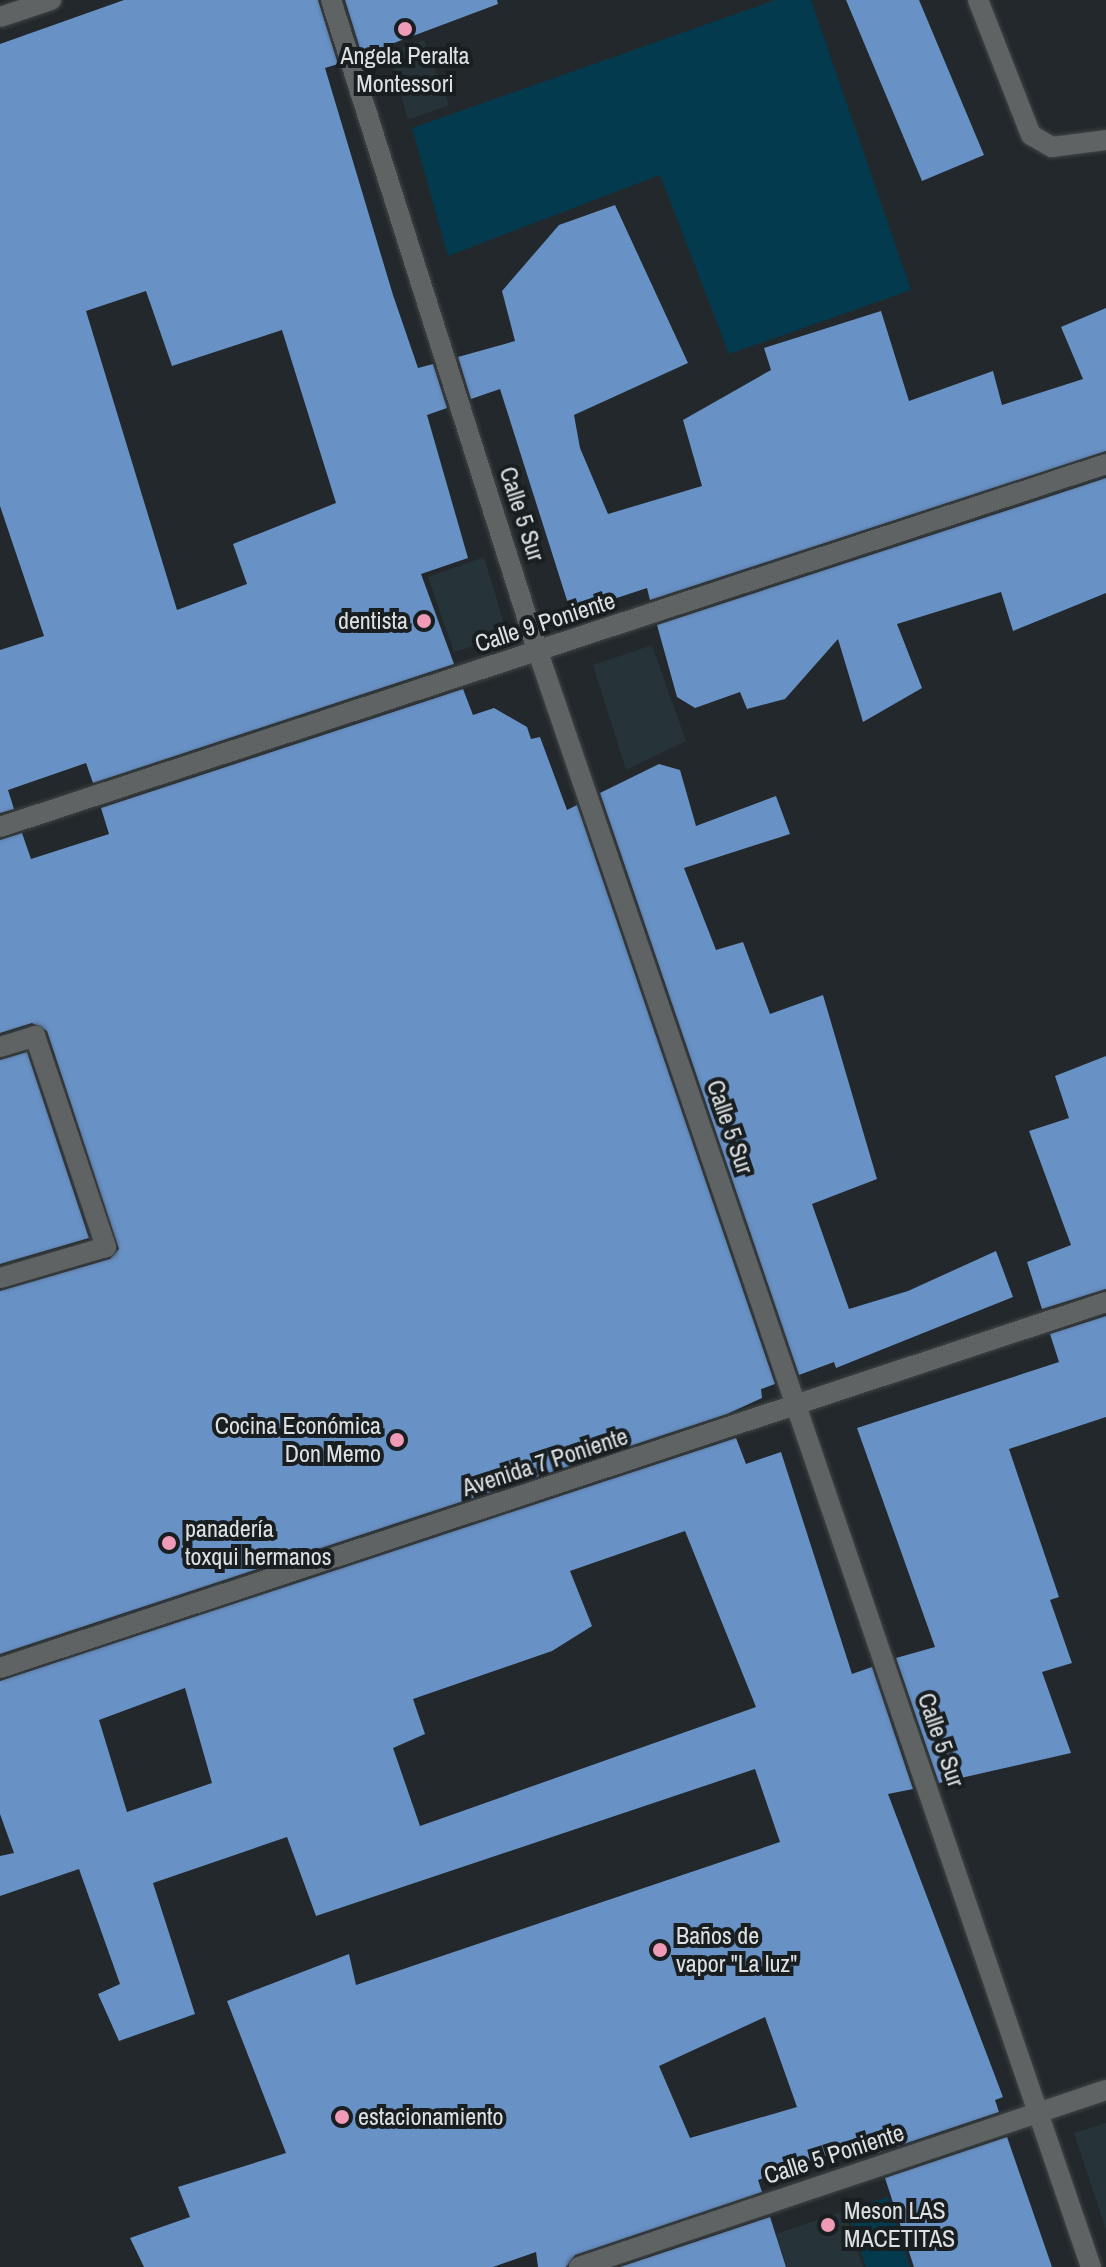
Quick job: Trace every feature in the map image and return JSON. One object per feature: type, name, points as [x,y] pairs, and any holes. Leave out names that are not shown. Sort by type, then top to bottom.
[{"type":"street","points":[[0,17],[51,0]]},
{"type":"street","name":"Calle 5 Sur","points":[[331,0],[538,652],[1041,2112],[1091,2267]]},
{"type":"street","points":[[978,0],[1031,135],[1052,147],[1106,140]]},
{"type":"street","name":"Calle 9 Poniente","points":[[0,827],[1106,464]]},
{"type":"street","points":[[0,1047],[35,1036],[106,1247],[0,1278]]},
{"type":"street","name":"Avenida 7 Poniente","points":[[0,1668],[1106,1302]]},
{"type":"street","name":"Calle 5 Poniente","points":[[579,2267],[1106,2090]]},
{"type":"shaded area","points":[[775,0],[811,0],[911,290],[729,354],[660,175],[448,256],[412,128]]},
{"type":"shaded area","points":[[424,40],[449,105],[408,120],[389,52]]},
{"type":"shaded area","points":[[484,557],[508,636],[454,652],[428,577]]},
{"type":"shaded area","points":[[652,645],[686,741],[626,770],[593,665]]},
{"type":"shaded area","points":[[1106,2123],[1106,2230],[1074,2133]]},
{"type":"shaded area","points":[[888,2197],[910,2267],[866,2267],[847,2210]]},
{"type":"shaded area","points":[[844,2211],[863,2267],[787,2267],[776,2234]]},
{"type":"building","points":[[124,0],[318,0],[338,64],[325,68],[393,295],[418,368],[433,364],[447,408],[427,415],[468,558],[421,574],[454,664],[93,783],[86,763],[8,790],[14,809],[0,813],[0,650],[44,636],[0,506],[0,44]],"holes":[[[146,291],[172,366],[282,330],[336,503],[233,544],[247,584],[177,610],[86,311]]]},
{"type":"building","name":"Angela Peralta Montessori","points":[[345,0],[497,0],[498,4],[362,55]]},
{"type":"building","points":[[846,0],[919,0],[984,155],[922,181]]},
{"type":"building","points":[[615,205],[688,363],[574,415],[580,448],[608,514],[702,486],[683,420],[771,370],[764,348],[881,311],[909,401],[993,371],[1002,405],[1083,379],[1061,327],[1106,308],[1106,451],[650,600],[647,588],[571,613],[500,389],[471,399],[458,357],[515,341],[502,291],[559,225]]},
{"type":"building","points":[[1106,478],[1106,593],[1013,631],[1001,592],[897,624],[922,688],[863,722],[838,639],[785,699],[747,709],[740,692],[695,708],[677,697],[657,625]]},
{"type":"building","points":[[463,689],[473,715],[494,708],[527,727],[531,739],[540,737],[567,810],[577,805],[775,1384],[761,1389],[762,1398],[727,1414],[0,1654],[0,1291],[110,1259],[119,1249],[47,1031],[32,1023],[0,1033],[0,840],[22,833],[31,859],[109,834],[101,808]]},
{"type":"building","points":[[659,764],[680,770],[696,826],[776,796],[790,834],[684,868],[716,950],[743,942],[770,1014],[823,995],[877,1179],[812,1204],[849,1309],[908,1291],[996,1251],[1013,1297],[836,1368],[834,1362],[799,1375],[600,793]]},
{"type":"building","points":[[27,1052],[89,1238],[0,1264],[0,1060]]},
{"type":"building","points":[[1106,1056],[1106,1289],[1042,1309],[1027,1262],[1071,1245],[1029,1131],[1069,1118],[1055,1076]]},
{"type":"building","points":[[1106,1316],[1106,1417],[1009,1449],[1059,1597],[1050,1600],[1072,1663],[1042,1672],[1071,1753],[939,1783],[896,1658],[935,1647],[857,1428],[1059,1362],[1050,1334]]},
{"type":"building","points":[[736,1438],[746,1464],[781,1452],[852,1674],[872,1667],[913,1789],[888,1794],[1003,2097],[995,2100],[999,2112],[877,2153],[872,2139],[758,2180],[762,2192],[575,2255],[566,2267],[538,2267],[536,2252],[493,2267],[144,2267],[130,2238],[190,2217],[178,2187],[286,2153],[227,2001],[349,1954],[356,1985],[780,1842],[755,1769],[316,1916],[287,1837],[153,1883],[195,2014],[119,2041],[98,1994],[120,1984],[79,1869],[0,1896],[0,1856],[14,1853],[0,1814],[0,1681]],"holes":[[[685,1531],[756,1707],[420,1826],[393,1748],[425,1734],[413,1699],[552,1651],[592,1626],[570,1571]],[[185,1688],[212,1783],[127,1812],[99,1720]],[[765,2017],[797,2107],[690,2138],[659,2066]]]},
{"type":"building","points":[[1007,2137],[1052,2267],[914,2267],[885,2178]]},
{"type":"building","points":[[770,2217],[786,2267],[620,2267]]},
{"type":"place","name":"Angela Peralta Montessori","points":[[405,29]]},
{"type":"place","name":"dentista","points":[[424,621]]},
{"type":"place","name":"Cocina Económica Don Memo","points":[[397,1440]]},
{"type":"place","name":"panadería toxqui hermanos","points":[[169,1543]]},
{"type":"place","name":"Baños de vapor \"La luz\"","points":[[660,1950]]},
{"type":"place","name":"estacionamiento","points":[[342,2117]]},
{"type":"place","name":"Meson LAS MACETITAS","points":[[828,2225]]}]
